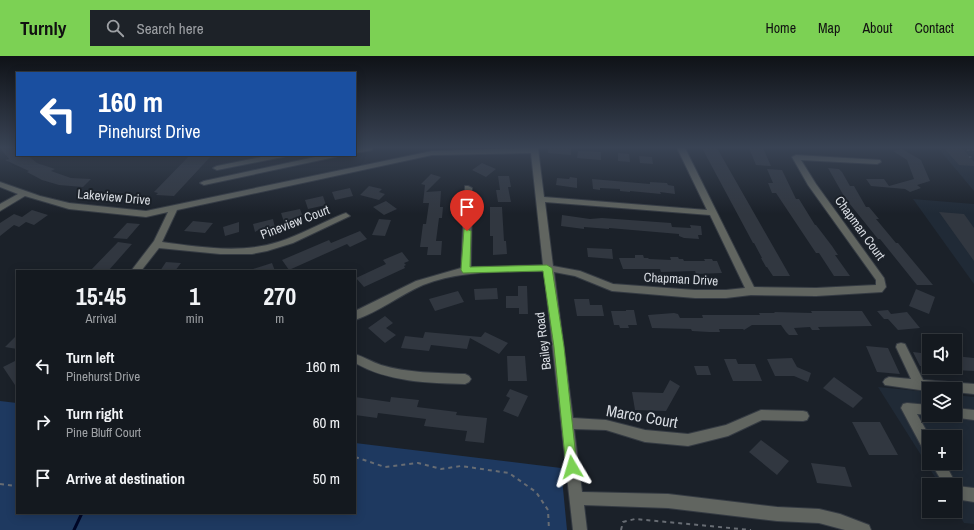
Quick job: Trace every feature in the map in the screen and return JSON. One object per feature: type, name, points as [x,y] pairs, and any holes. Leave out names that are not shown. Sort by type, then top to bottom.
[{"type":"street","points":[[277,170],[278,177]]},
{"type":"street","points":[[204,183],[278,177],[296,170]]},
{"type":"street","name":"Lakeview Drive","points":[[0,184],[48,201],[91,209],[146,214],[173,209],[278,177],[322,170]]},
{"type":"street","name":"Bailey Road","points":[[536,170],[547,268],[559,347],[566,424],[580,530]]},
{"type":"street","points":[[692,170],[751,291]]},
{"type":"street","name":"Chapman Court","points":[[803,170],[812,185],[882,283],[881,287],[872,290],[816,292]]},
{"type":"street","points":[[466,270],[468,188]]},
{"type":"street","points":[[0,208],[25,194]]},
{"type":"street","points":[[540,199],[713,213]]},
{"type":"street","points":[[137,270],[158,245],[166,230],[173,209]]},
{"type":"street","name":"Pineview Court","points":[[158,245],[225,252],[255,250],[281,244],[346,216]]},
{"type":"street","name":"Chapman Drive","points":[[356,315],[419,283],[466,270],[547,268],[577,273],[606,285],[618,288],[695,294],[726,294],[751,291],[816,292]]},
{"type":"street","points":[[901,347],[920,385]]},
{"type":"street","points":[[356,359],[382,370],[464,379]]},
{"type":"street","points":[[890,382],[974,390]]},
{"type":"street","points":[[922,409],[907,408],[922,435]]},
{"type":"street","points":[[962,414],[974,415]]},
{"type":"street","name":"Marco Court","points":[[566,424],[606,425],[645,436],[688,440],[728,430],[760,415],[803,416]]},
{"type":"street","points":[[962,493],[974,495]]},
{"type":"street","points":[[575,498],[668,501],[777,514],[819,516],[847,523],[864,530]]},
{"type":"path","points":[[356,457],[385,467],[418,463],[441,470],[461,466],[509,473],[536,492],[548,510],[549,530]]},
{"type":"path","points":[[0,484],[16,486]]},
{"type":"path","points":[[621,530],[623,522],[634,519],[751,530]]},
{"type":"shaded area","points":[[957,170],[974,170],[974,191]]},
{"type":"shaded area","points":[[913,199],[974,204],[974,284]]},
{"type":"shaded area","points":[[878,387],[922,391],[922,422],[962,422],[962,396],[974,397],[974,524],[964,523],[961,518],[962,478],[936,478],[931,470],[962,470],[962,430],[922,430],[922,457]]},
{"type":"shaded area","points":[[0,401],[16,403],[16,514],[356,514],[356,443],[561,468],[567,530],[0,530]]},
{"type":"building","points":[[27,170],[53,170],[51,171],[71,178],[91,179],[83,187],[59,185],[42,180],[27,172],[29,171]]},
{"type":"building","points":[[175,170],[198,170],[174,196],[156,195],[158,193],[154,192]]},
{"type":"building","points":[[472,170],[495,170],[486,177]]},
{"type":"building","points":[[714,170],[730,170],[790,276],[773,276],[766,267]]},
{"type":"building","points":[[767,170],[782,170],[796,199],[799,199],[815,225],[832,246],[838,255],[835,255],[850,276],[834,276],[819,253],[816,253],[776,193],[772,193],[768,183],[773,183]]},
{"type":"building","points":[[829,170],[840,170],[842,172],[850,186],[854,186],[866,207],[869,207],[879,219],[876,219],[933,285],[917,285],[845,198]]},
{"type":"building","points":[[911,170],[925,170],[930,181],[917,185],[921,188],[910,192],[905,189],[871,186],[866,179],[884,179],[889,186],[914,179]]},
{"type":"building","points":[[431,174],[441,177],[426,192],[441,191],[440,207],[443,207],[442,218],[439,218],[436,241],[442,241],[441,255],[427,255],[428,247],[420,247],[423,224],[426,224],[429,203],[423,203],[425,185],[421,184]]},
{"type":"building","points":[[498,176],[509,176],[511,187],[508,187],[511,202],[498,202],[496,190],[500,190]]},
{"type":"building","points":[[570,177],[577,178],[577,188],[556,185],[557,178],[569,179]]},
{"type":"building","points":[[592,179],[650,184],[650,182],[667,183],[668,185],[674,186],[675,194],[660,192],[661,194],[630,192],[620,191],[620,189],[593,189]]},
{"type":"building","points":[[369,186],[382,189],[379,192],[385,194],[379,200],[360,195]]},
{"type":"building","points":[[350,188],[353,196],[335,200],[332,192]]},
{"type":"building","points":[[323,196],[326,205],[308,209],[305,200]]},
{"type":"building","points":[[386,201],[397,209],[384,215],[373,207]]},
{"type":"building","points":[[490,207],[502,207],[504,241],[506,241],[507,254],[493,255],[493,236],[490,236]]},
{"type":"building","points":[[300,209],[303,217],[284,222],[281,213]]},
{"type":"building","points":[[32,210],[48,215],[34,225],[26,222],[19,227],[14,225],[0,236],[0,223],[14,214],[22,217]]},
{"type":"building","points":[[939,212],[964,214],[974,228],[974,261]]},
{"type":"building","points":[[562,215],[590,219],[602,218],[671,223],[672,227],[691,228],[690,225],[701,226],[702,235],[698,235],[699,239],[684,238],[679,236],[679,234],[609,228],[584,227],[584,229],[561,226]]},
{"type":"building","points":[[273,219],[275,228],[262,232],[260,229],[255,232],[253,224]]},
{"type":"building","points":[[379,219],[391,220],[385,236],[372,235]]},
{"type":"building","points":[[193,221],[213,223],[205,233],[184,231]]},
{"type":"building","points":[[239,222],[239,232],[225,236],[223,227]]},
{"type":"building","points":[[127,223],[140,224],[127,239],[113,238]]},
{"type":"building","points":[[360,231],[367,239],[350,247],[347,244],[289,270],[282,260],[329,240],[331,243]]},
{"type":"building","points":[[118,242],[132,244],[109,270],[91,270]]},
{"type":"building","points":[[587,248],[612,249],[613,259],[588,257]]},
{"type":"building","points":[[402,252],[409,261],[404,263],[406,265],[404,266],[405,268],[364,287],[356,278],[386,264],[383,260]]},
{"type":"building","points":[[635,255],[643,255],[644,258],[649,259],[671,260],[670,257],[678,257],[684,261],[705,261],[704,259],[712,259],[713,261],[717,261],[722,273],[696,274],[695,271],[661,272],[660,269],[623,269],[619,258],[635,258]]},
{"type":"building","points":[[166,262],[181,263],[176,270],[161,270]]},
{"type":"building","points":[[272,263],[275,270],[253,270]]},
{"type":"building","points":[[518,286],[527,286],[528,314],[519,314],[519,308],[506,308],[506,296],[518,296]]},
{"type":"building","points":[[497,288],[498,299],[475,300],[474,289]]},
{"type":"building","points":[[916,289],[935,297],[929,314],[909,306]]},
{"type":"building","points":[[458,291],[464,302],[435,311],[429,299]]},
{"type":"building","points":[[574,299],[589,299],[590,305],[602,305],[604,316],[577,316]]},
{"type":"building","points":[[634,310],[637,325],[628,325],[629,328],[620,328],[619,325],[614,325],[611,311]]},
{"type":"building","points":[[888,310],[891,314],[907,312],[920,328],[898,330],[888,319],[884,319],[877,311]]},
{"type":"building","points":[[811,311],[862,311],[872,326],[818,327],[820,330],[812,330],[810,327],[794,328],[798,335],[789,335],[781,325],[752,325],[744,330],[719,329],[720,332],[709,332],[692,331],[691,329],[652,328],[648,315],[674,313],[678,314],[680,318],[703,318],[702,315],[760,315],[759,313],[775,313],[774,312],[812,313]]},
{"type":"building","points":[[385,316],[393,323],[386,328],[396,335],[385,343],[368,328]]},
{"type":"building","points":[[425,332],[481,337],[485,332],[508,343],[499,354],[470,338],[467,349],[431,345],[429,351],[401,348],[405,336],[423,338]]},
{"type":"building","points":[[16,336],[16,349],[5,347]]},
{"type":"building","points":[[866,346],[888,348],[900,374],[877,372]]},
{"type":"building","points":[[913,352],[922,353],[922,366],[920,366]]},
{"type":"building","points":[[507,356],[525,356],[527,381],[508,381]]},
{"type":"building","points":[[962,357],[974,358],[974,371],[962,370]]},
{"type":"building","points":[[792,358],[797,367],[811,373],[808,382],[794,376],[775,376],[767,359]]},
{"type":"building","points":[[724,359],[736,359],[738,364],[755,364],[762,381],[733,381]]},
{"type":"building","points":[[16,360],[16,386],[3,367]]},
{"type":"building","points":[[694,366],[708,366],[711,375],[697,375]]},
{"type":"building","points":[[834,377],[863,398],[853,408],[823,388]]},
{"type":"building","points":[[670,380],[680,386],[666,411],[635,410],[632,392],[663,393]]},
{"type":"building","points":[[510,389],[528,396],[518,417],[503,411],[510,398],[506,396]]},
{"type":"building","points":[[356,397],[390,402],[391,397],[419,400],[417,407],[457,412],[456,415],[487,418],[484,443],[465,441],[467,431],[424,426],[426,419],[378,413],[377,418],[356,415]]},
{"type":"building","points":[[852,422],[880,422],[898,455],[869,455]]},
{"type":"building","points":[[761,440],[789,461],[777,475],[749,452]]},
{"type":"building","points":[[811,463],[845,467],[852,487],[817,483]]},
{"type":"waterway","points":[[74,530],[82,514]]},
{"type":"route","points":[[467,231],[466,270],[547,268],[559,347],[572,467]]}]
